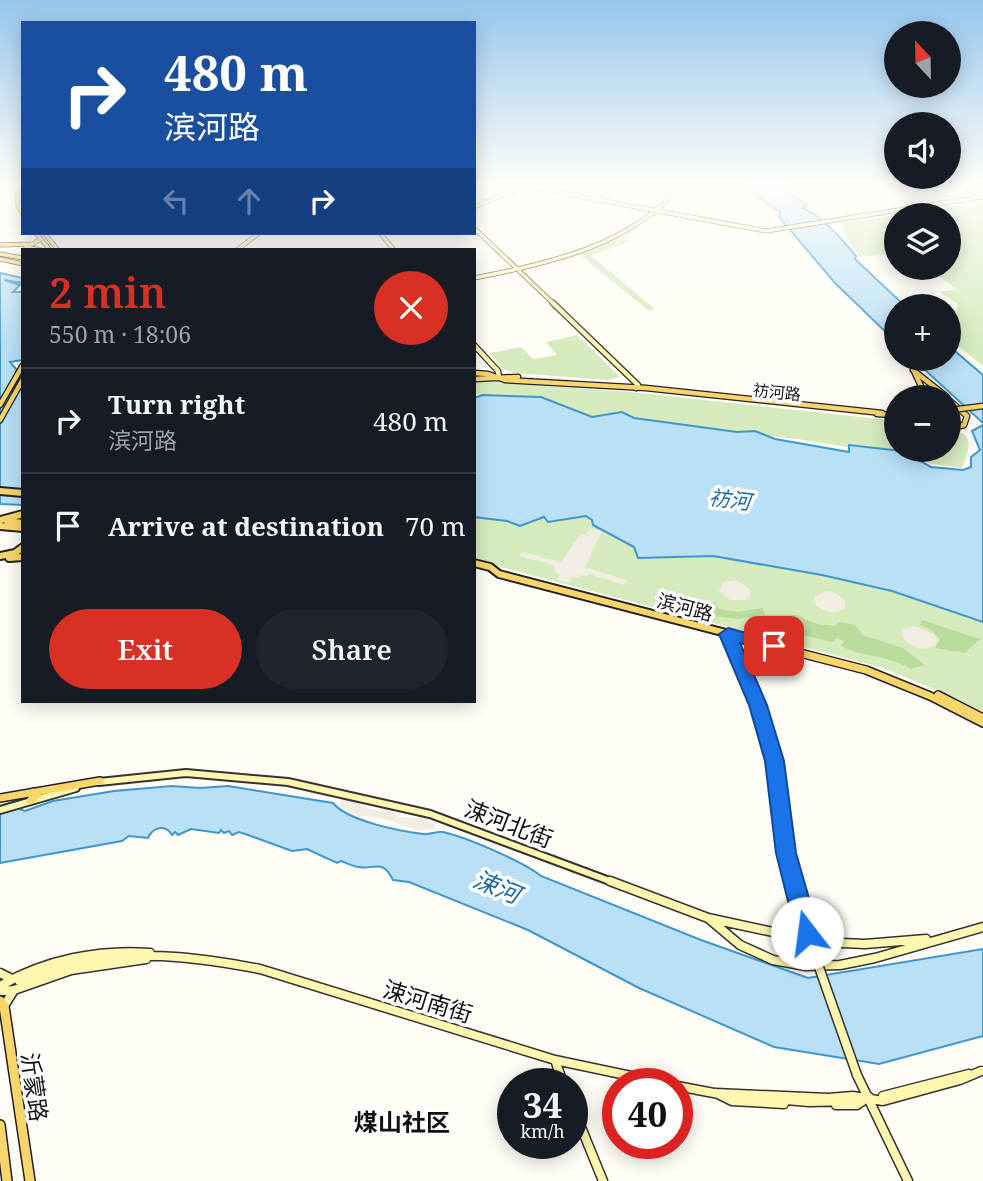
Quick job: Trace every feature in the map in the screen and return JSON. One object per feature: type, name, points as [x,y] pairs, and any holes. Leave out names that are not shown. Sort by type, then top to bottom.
[{"type":"main road","points":[[0,246],[33,244],[40,239]]},
{"type":"main road","points":[[40,239],[48,248]]},
{"type":"main road","points":[[486,239],[636,388]]},
{"type":"main road","points":[[476,278],[553,261],[611,239]]},
{"type":"main road","points":[[0,246],[31,248]]},
{"type":"main road","points":[[0,257],[16,257],[21,260]]},
{"type":"main road","points":[[0,257],[21,261]]},
{"type":"main road","points":[[476,349],[499,378]]},
{"type":"main road","points":[[0,405],[21,368]]},
{"type":"main road","points":[[919,385],[913,370],[932,385]]},
{"type":"main road","points":[[476,376],[655,390]]},
{"type":"main road","points":[[476,376],[485,376]]},
{"type":"main road","points":[[0,420],[21,383]]},
{"type":"main road","name":"祊河路","points":[[655,390],[884,414]]},
{"type":"main road","name":"祊河路","points":[[655,390],[884,414]]},
{"type":"main road","points":[[961,410],[983,407]]},
{"type":"main road","points":[[961,410],[967,416],[964,425],[961,426]]},
{"type":"main road","points":[[0,490],[21,492]]},
{"type":"main road","points":[[0,520],[21,515]]},
{"type":"main road","points":[[0,520],[21,527]]},
{"type":"main road","points":[[0,526],[21,527]]},
{"type":"main road","points":[[0,557],[21,548]]},
{"type":"main road","points":[[0,557],[21,557]]},
{"type":"main road","name":"滨河路","points":[[476,566],[866,670],[930,696],[983,723]]},
{"type":"main road","name":"滨河路","points":[[494,571],[866,668],[956,703],[983,718]]},
{"type":"main road","points":[[728,634],[758,705],[775,761],[786,853],[826,993],[857,1075],[894,1157],[908,1181]]},
{"type":"main road","name":"涑河北街","points":[[0,810],[100,782],[186,773],[272,779],[430,814],[708,918],[728,938],[750,952],[795,966],[845,966],[983,927]]},
{"type":"main road","points":[[0,799],[89,781],[100,782]]},
{"type":"main road","points":[[0,799],[38,792],[30,800]]},
{"type":"main road","points":[[708,918],[810,941],[865,944],[937,938]]},
{"type":"main road","points":[[0,988],[16,980],[96,959],[128,956],[181,958]]},
{"type":"main road","points":[[0,988],[14,990],[71,970],[98,964],[181,958]]},
{"type":"main road","name":"涑河南街","points":[[181,958],[260,969],[555,1060],[602,1070]]},
{"type":"main road","points":[[0,973],[16,980]]},
{"type":"main road","points":[[2,1003],[14,990]]},
{"type":"main road","name":"沂蒙路","points":[[2,1003],[30,1181]]},
{"type":"main road","points":[[555,1060],[558,1068]]},
{"type":"main road","points":[[869,1097],[883,1101],[960,1080],[982,1071]]},
{"type":"main road","points":[[883,1096],[982,1071]]},
{"type":"main road","points":[[693,1089],[809,1102],[853,1101]]},
{"type":"main road","points":[[716,1093],[732,1101],[813,1105],[858,1105],[869,1097]]},
{"type":"main road","name":"沂蒙路","points":[[0,1125],[7,1181]]},
{"type":"main road","points":[[588,1144],[603,1181]]},
{"type":"green space","points":[[617,239],[630,241],[592,256],[655,309],[649,311],[580,255]]},
{"type":"green space","points":[[848,239],[884,239],[884,255],[860,257]]},
{"type":"green space","points":[[961,239],[983,239],[983,366],[961,349],[961,294],[940,292],[956,289],[944,280],[961,280]]},
{"type":"green space","points":[[577,335],[620,377],[608,380],[515,373],[503,369],[490,353],[521,347],[533,359],[557,355],[546,342]]},
{"type":"green space","points":[[476,381],[631,392],[884,420],[884,453],[797,439],[596,419],[535,399],[476,393]]},
{"type":"green space","points":[[961,433],[964,434],[969,443],[962,468],[925,462],[961,462]]},
{"type":"green space","points":[[545,516],[586,516],[592,520],[593,525],[634,547],[638,558],[713,556],[822,575],[892,591],[983,622],[983,714],[958,699],[883,668],[476,561],[476,517],[507,521],[520,526]]},
{"type":"green space","points":[[691,596],[715,603],[719,609],[737,612],[762,608],[765,615],[796,615],[817,624],[835,626],[840,622],[855,625],[863,635],[903,648],[925,665],[911,669],[894,661],[850,650],[841,646],[844,641],[837,638],[832,642],[771,628],[747,617],[739,619],[704,615],[689,601],[677,600],[675,597]]},
{"type":"green space","points":[[922,620],[980,639],[965,653],[935,648],[940,639],[931,630],[920,625]]},
{"type":"shaded area","points":[[589,529],[602,531],[585,567],[626,580],[624,585],[589,574],[587,577],[572,577],[569,583],[557,580],[560,574],[555,572],[554,565],[519,556],[522,552],[561,562],[580,534],[592,537],[586,534]]},
{"type":"shaded area","points":[[736,580],[750,589],[750,596],[745,600],[730,600],[719,591],[723,582]]},
{"type":"shaded area","points":[[826,591],[836,593],[845,600],[845,609],[831,613],[816,606],[814,597]]},
{"type":"shaded area","points":[[915,626],[934,634],[938,641],[936,645],[926,649],[906,642],[902,635],[903,629]]},
{"type":"shaded area","points":[[350,799],[363,807],[379,811],[390,809],[399,817],[426,818],[435,825],[434,829],[420,831],[378,817],[358,816],[340,806],[340,801]]},
{"type":"water","points":[[798,239],[841,239],[856,256],[855,259],[892,294],[884,294],[884,330],[835,283]]},
{"type":"water","points":[[0,273],[21,278],[21,283],[4,280],[20,285],[13,292],[21,292],[21,360],[10,362],[21,375],[21,505],[0,504]]},
{"type":"water","points":[[961,356],[983,375],[983,423],[961,403],[961,385],[941,385],[926,371],[961,371]]},
{"type":"water","name":"祊河","points":[[482,395],[541,397],[592,417],[622,412],[634,418],[737,432],[755,431],[775,439],[849,452],[849,445],[884,449],[884,462],[922,462],[931,467],[963,470],[971,467],[971,457],[980,450],[972,431],[983,425],[983,622],[892,591],[822,575],[713,556],[638,558],[634,547],[593,525],[592,520],[586,516],[548,522],[544,517],[520,526],[507,521],[476,517],[476,397]]},
{"type":"water","name":"涑河","points":[[172,786],[228,786],[333,803],[350,815],[375,824],[423,834],[440,832],[453,835],[509,857],[541,876],[701,940],[808,978],[983,949],[983,1036],[879,1064],[774,1047],[639,988],[528,930],[409,882],[393,880],[382,867],[364,868],[341,861],[337,863],[307,849],[292,851],[239,832],[232,835],[229,831],[224,833],[221,830],[219,833],[191,829],[172,835],[166,829],[159,828],[148,838],[129,836],[122,841],[0,863],[0,812],[14,807],[25,811],[53,801],[114,791]]},
{"type":"tunnel","points":[[515,378],[574,382]]},
{"type":"district","name":"煤山社区","points":[[402,1121]]},
{"type":"route","points":[[774,646],[728,634],[727,637],[758,705],[775,761],[784,817],[786,853],[807,933]]}]
